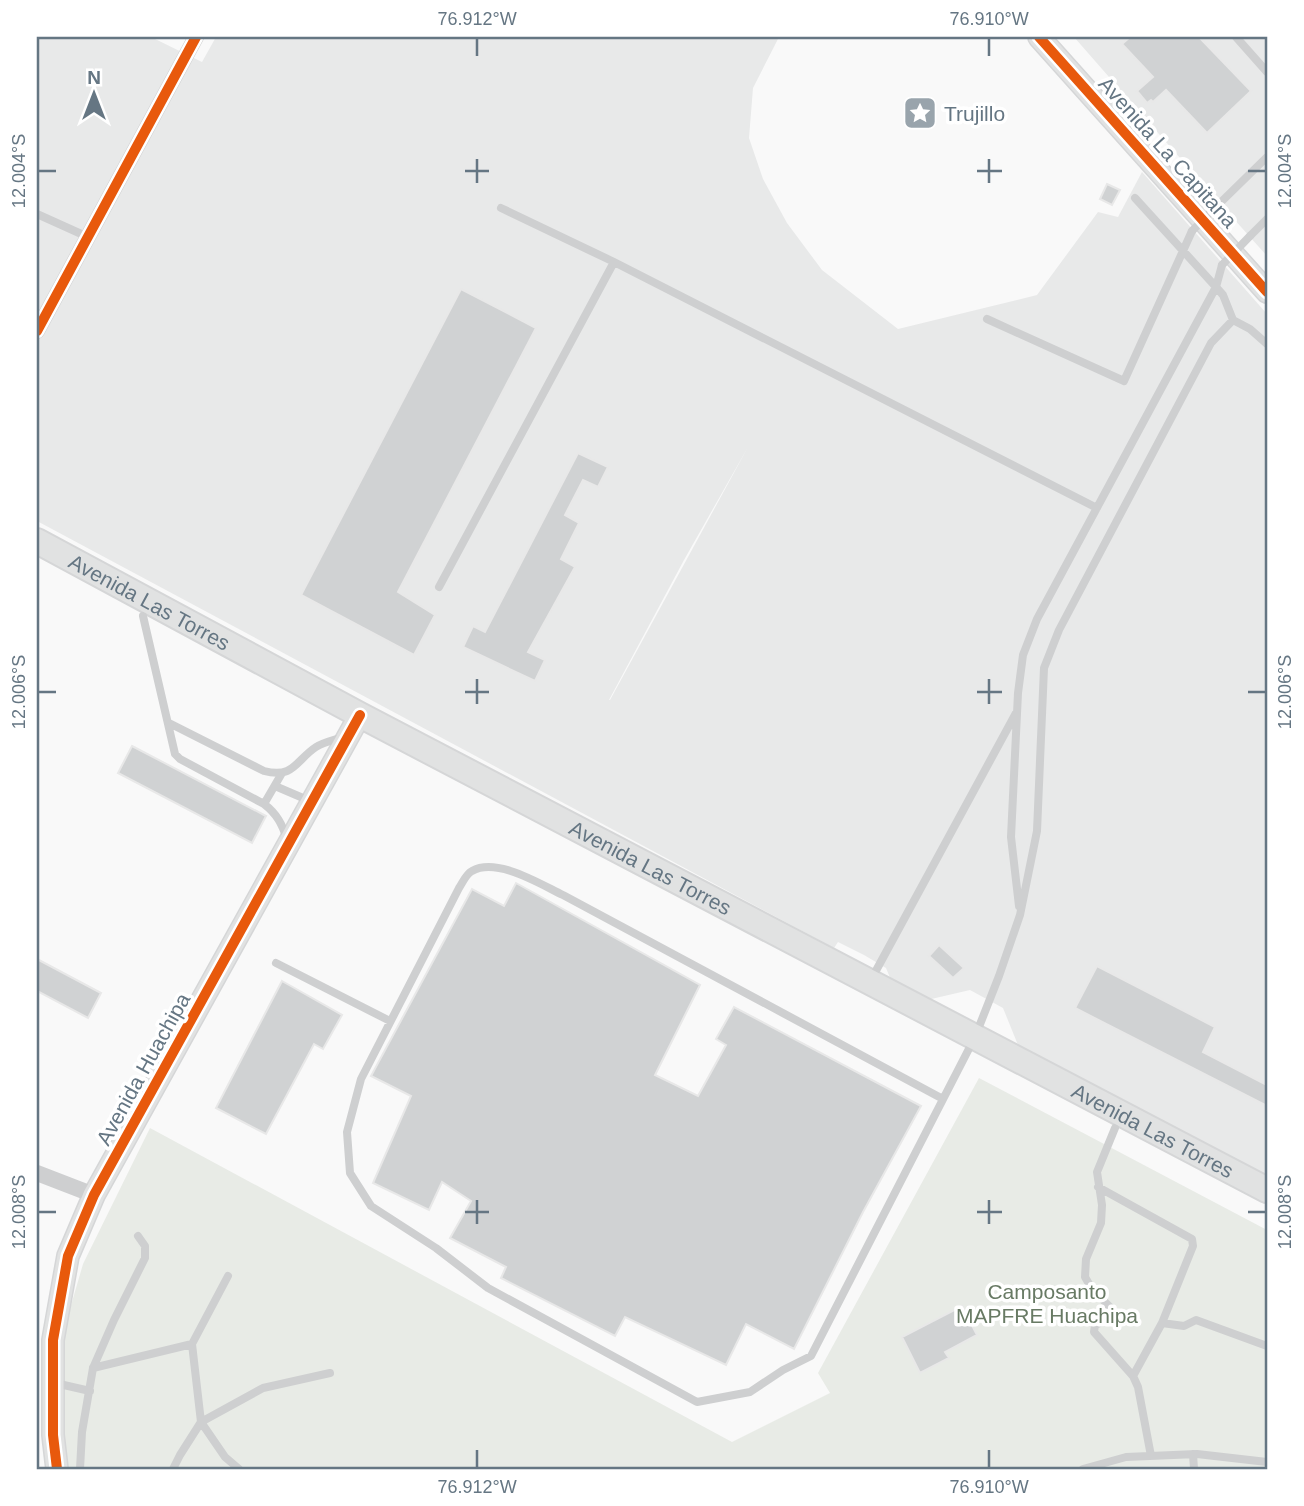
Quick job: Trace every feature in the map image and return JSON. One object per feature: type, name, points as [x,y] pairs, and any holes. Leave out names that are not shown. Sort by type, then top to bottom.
[{"type":"main road","name":"Avenida Las Torres","points":[[37,541],[354,727],[870,982],[1115,1128],[1267,1207]]},
{"type":"main road","name":"Avenida Las Torres","points":[[37,558],[354,727],[971,1044],[1267,1190]]},
{"type":"street","points":[[37,331],[196,37]]},
{"type":"street","name":"Avenida La Capitana","points":[[1040,37],[1267,292]]},
{"type":"street","name":"Avenida Huachipa","points":[[57,1469],[53,1435],[53,1339],[68,1256],[94,1195],[354,727]]},
{"type":"street","points":[[37,1173],[94,1195]]},
{"type":"lane","points":[[1236,37],[1267,72]]},
{"type":"lane","points":[[987,319],[1124,381],[1192,231],[1267,157]]},
{"type":"lane","points":[[1135,198],[1223,295],[1233,320],[1250,329],[1267,344]]},
{"type":"lane","points":[[501,208],[614,262],[1097,508]]},
{"type":"lane","points":[[37,214],[88,237]]},
{"type":"lane","points":[[1020,915],[1011,837],[1017,710],[1023,655],[1027,643],[1037,619],[1216,287],[1222,265],[1267,219]]},
{"type":"lane","points":[[439,587],[614,262]]},
{"type":"lane","points":[[943,1099],[563,895],[509,870],[486,865],[470,872],[458,888],[361,1079],[347,1132],[350,1173],[371,1206],[436,1248],[488,1288],[697,1402],[750,1392],[783,1370],[811,1356],[943,1099],[971,1044],[1020,915],[1037,831],[1044,668],[1059,630],[1211,343],[1233,320]]},
{"type":"lane","points":[[143,616],[172,746],[180,759],[274,811],[281,821],[289,844]]},
{"type":"lane","points":[[870,982],[1017,710]]},
{"type":"lane","points":[[169,723],[264,771],[282,773],[292,769],[317,746],[354,727]]},
{"type":"lane","points":[[264,804],[282,773]]},
{"type":"lane","points":[[275,786],[313,802]]},
{"type":"lane","points":[[276,963],[390,1021]]},
{"type":"lane","points":[[1115,1128],[1097,1172],[1102,1205],[1101,1223],[1086,1259],[1085,1277],[1093,1289],[1108,1302],[1114,1314],[1109,1320],[1095,1325],[1094,1332],[1133,1376],[1138,1387],[1151,1456]]},
{"type":"lane","points":[[1098,1187],[1192,1239],[1193,1246],[1163,1323],[1133,1376]]},
{"type":"lane","points":[[80,1469],[82,1432],[93,1368],[145,1258],[145,1246],[138,1236]]},
{"type":"lane","points":[[228,1276],[192,1345],[201,1422],[225,1457],[239,1469]]},
{"type":"lane","points":[[1163,1323],[1184,1326],[1196,1320],[1267,1346]]},
{"type":"lane","points":[[93,1368],[192,1345]]},
{"type":"lane","points":[[173,1469],[201,1422],[263,1388],[330,1373]]},
{"type":"lane","points":[[53,1383],[90,1391]]},
{"type":"lane","points":[[1194,1454],[1194,1469]]},
{"type":"lane","points":[[1083,1469],[1126,1457],[1194,1454],[1267,1462]]},
{"type":"shaded area","points":[[37,37],[151,37],[202,62],[216,37],[779,37],[753,88],[749,138],[763,179],[787,223],[822,270],[898,329],[1037,295],[1098,212],[1118,217],[1142,172],[1267,314],[1267,1180],[1018,1045],[1003,1008],[970,990],[927,1000],[891,980],[886,968],[864,955],[838,942],[834,948],[37,521]],"holes":[[[748,447],[610,700],[684,560]]]},
{"type":"shaded area","points":[[1074,37],[1267,37],[1267,256],[1208,190]]},
{"type":"green space","name":"Camposanto MAPFRE Huachipa","points":[[979,1078],[1267,1230],[1267,1469],[64,1469],[61,1340],[83,1264],[150,1128],[732,1442],[830,1393],[818,1373]]},
{"type":"building","points":[[1130,37],[1199,37],[1251,91],[1207,133],[1166,90],[1153,102],[1151,100],[1147,103],[1137,91],[1153,77],[1122,44]]},
{"type":"building","points":[[1107,184],[1120,190],[1112,205],[1100,199]]},
{"type":"building","points":[[461,289],[536,328],[398,592],[435,615],[414,655],[301,595]]},
{"type":"building","points":[[578,453],[608,467],[598,487],[583,480],[565,515],[579,523],[561,559],[575,567],[528,652],[545,660],[535,681],[463,647],[473,626],[485,632]]},
{"type":"building","points":[[132,746],[266,816],[252,843],[118,773]]},
{"type":"building","points":[[516,883],[700,985],[655,1075],[698,1096],[726,1045],[716,1039],[734,1007],[921,1106],[863,1212],[794,1349],[746,1324],[726,1365],[625,1317],[615,1336],[501,1278],[506,1267],[450,1238],[471,1201],[442,1182],[429,1210],[373,1183],[411,1096],[371,1076],[472,889],[504,906]]},
{"type":"building","points":[[939,945],[964,968],[953,978],[929,956]]},
{"type":"building","points":[[37,959],[101,993],[88,1018],[37,991]]},
{"type":"building","points":[[1097,966],[1215,1027],[1203,1052],[1267,1085],[1267,1106],[1075,1008]]},
{"type":"building","points":[[282,981],[342,1015],[323,1049],[314,1044],[266,1134],[216,1108]]},
{"type":"building","points":[[962,1306],[977,1335],[945,1352],[949,1358],[920,1373],[902,1337]]},
{"type":"cycle path","points":[[37,331],[196,37]]},
{"type":"cycle path","points":[[1039,37],[1267,292]]},
{"type":"cycle path","points":[[57,1469],[53,1435],[53,1340],[68,1256],[94,1195],[360,715]]},
{"type":"place","name":"Trujillo","points":[[920,113]]}]
